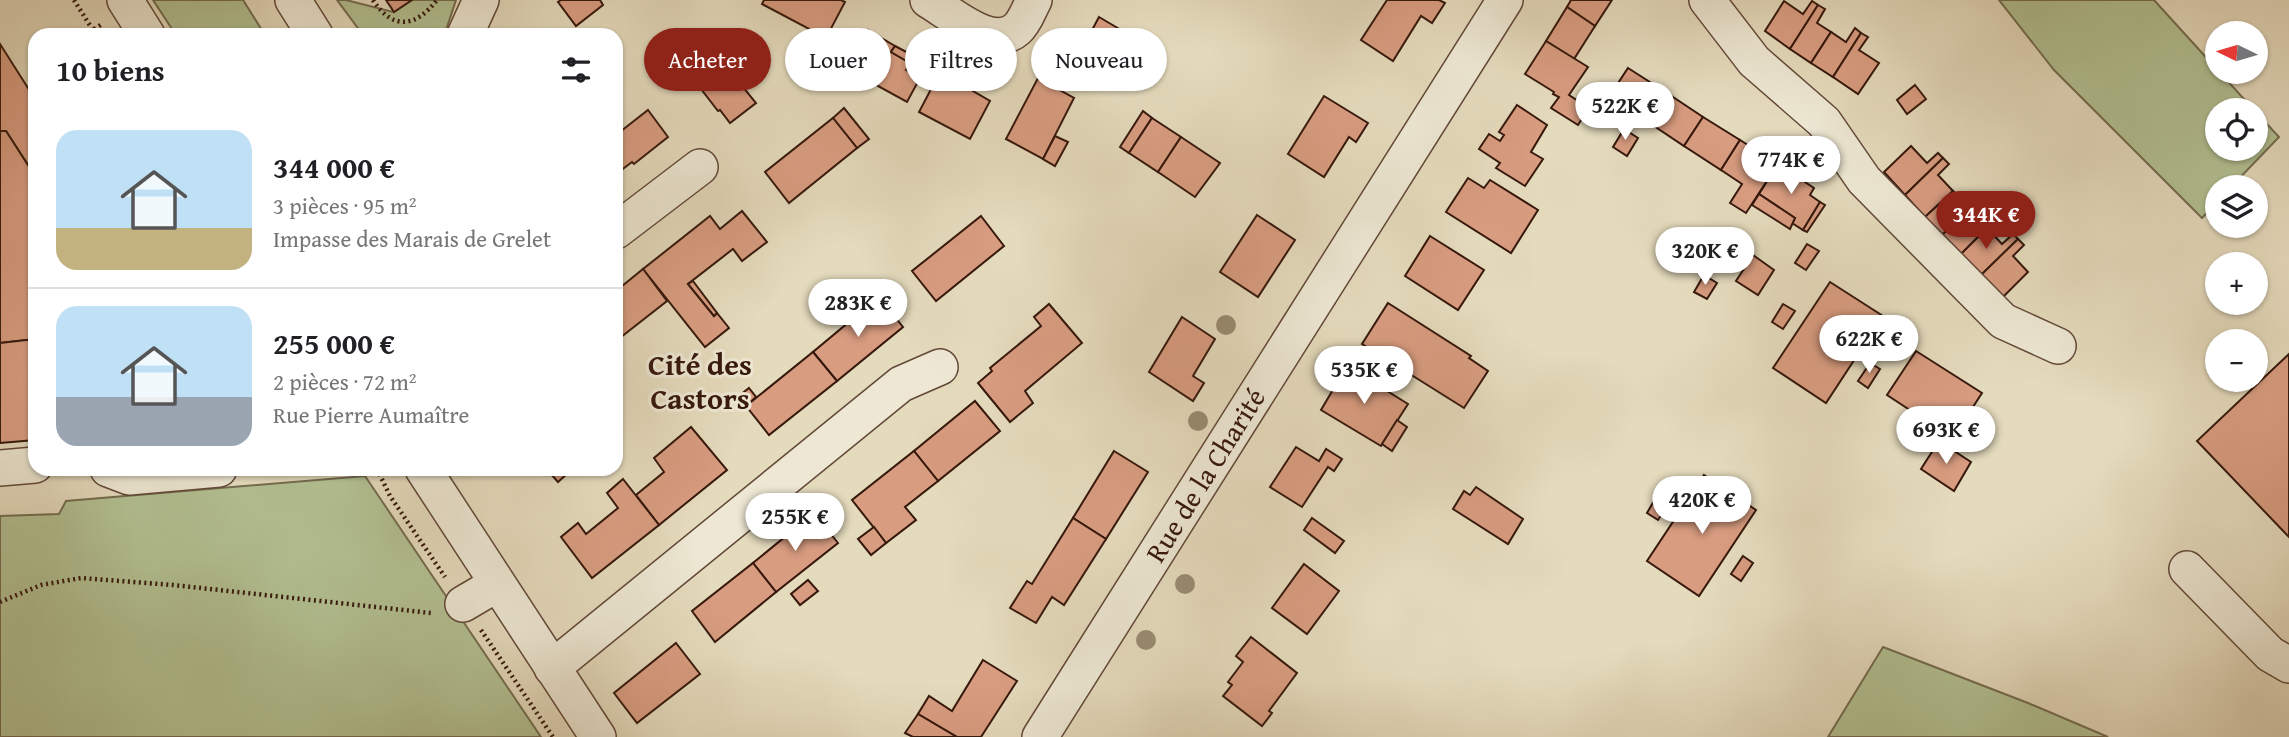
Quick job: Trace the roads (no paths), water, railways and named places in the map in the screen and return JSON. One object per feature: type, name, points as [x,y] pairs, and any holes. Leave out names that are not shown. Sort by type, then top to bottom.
[{"type":"street","points":[[125,0],[143,28]]},
{"type":"street","points":[[293,0],[310,28]]},
{"type":"street","points":[[468,28],[481,0]]},
{"type":"street","points":[[929,0],[988,36],[1005,37],[1019,27],[1034,0]]},
{"type":"street","name":"Rue de la Charité","points":[[1040,737],[1505,0]]},
{"type":"street","points":[[1707,0],[1754,61],[1824,122],[1864,180],[2003,321],[2059,345]]},
{"type":"street","points":[[623,226],[700,167]]},
{"type":"street","points":[[552,668],[901,384],[940,367]]},
{"type":"street","points":[[0,468],[28,466]]},
{"type":"street","points":[[428,476],[598,737]]},
{"type":"street","points":[[2187,569],[2270,654],[2289,665]]},
{"type":"street","points":[[463,604],[497,584]]},
{"type":"district","name":"Cité des Castors","points":[[700,382]]}]
